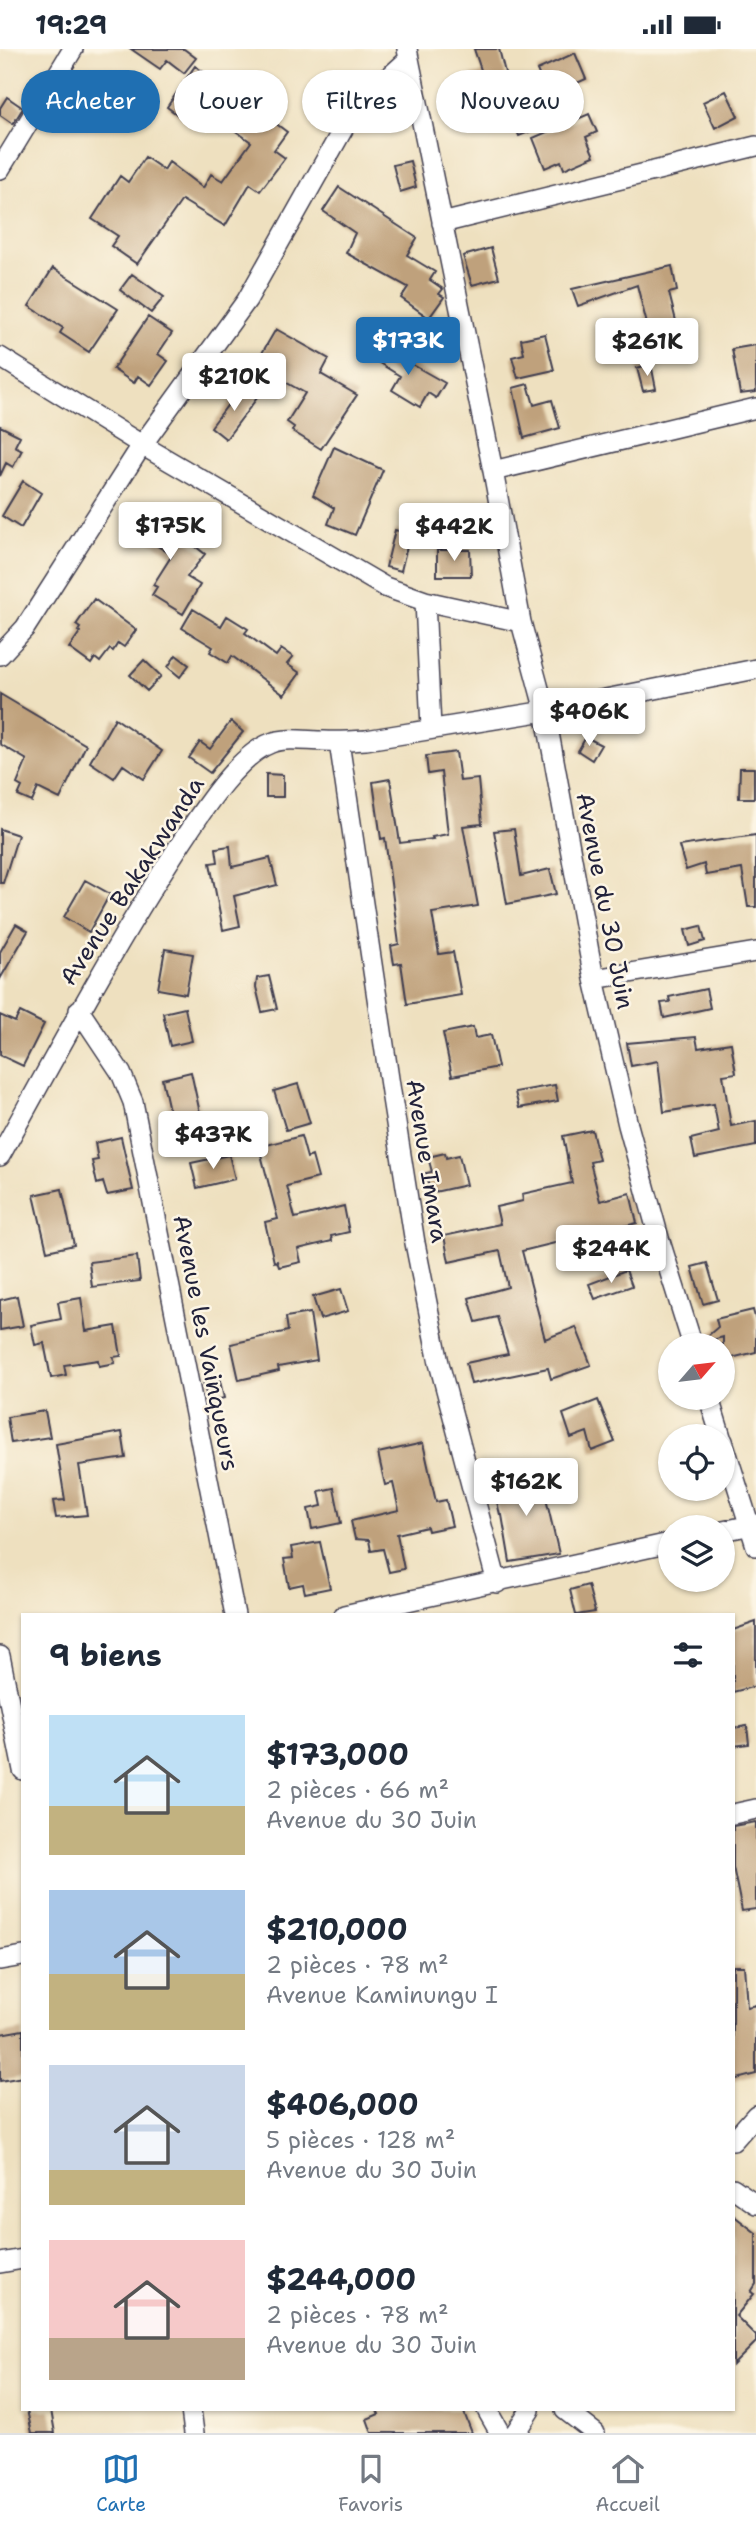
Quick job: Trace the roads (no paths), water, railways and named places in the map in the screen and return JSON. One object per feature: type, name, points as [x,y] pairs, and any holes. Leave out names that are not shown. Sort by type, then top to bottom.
[{"type":"street","points":[[0,169],[73,49]]},
{"type":"street","points":[[0,655],[25,628],[142,445],[247,300],[347,122],[408,54]]},
{"type":"street","name":"Avenue du 30 Juin","points":[[408,54],[522,622],[545,711],[594,979],[628,1125],[689,1333]]},
{"type":"street","points":[[442,223],[756,146]]},
{"type":"street","points":[[0,357],[142,445],[385,587],[425,601],[522,622]]},
{"type":"street","points":[[493,471],[756,408]]},
{"type":"street","points":[[425,601],[431,728]]},
{"type":"street","name":"Avenue Bakakwanda","points":[[0,1156],[79,1010],[159,877],[200,815],[234,773],[260,749],[287,740],[339,742],[545,711],[756,669]]},
{"type":"street","name":"Avenue Imara","points":[[339,742],[415,1243],[439,1363],[497,1583]]},
{"type":"street","points":[[594,979],[756,951]]},
{"type":"street","name":"Avenue les Vainqueurs","points":[[79,1010],[121,1073],[133,1103],[235,1613]]},
{"type":"street","points":[[735,1475],[753,1525],[756,1546]]},
{"type":"street","points":[[735,1529],[753,1525]]},
{"type":"street","points":[[354,1613],[658,1546]]},
{"type":"street","points":[[0,1656],[21,1760]]},
{"type":"street","points":[[735,1814],[756,1809]]},
{"type":"street","points":[[0,1960],[21,1956]]},
{"type":"street","points":[[735,2190],[756,2204]]},
{"type":"street","points":[[0,2263],[21,2259]]},
{"type":"street","points":[[191,2411],[194,2433]]},
{"type":"street","points":[[488,2411],[500,2433]]},
{"type":"street","points":[[515,2433],[529,2411]]},
{"type":"street","points":[[566,2411],[596,2433]]}]
